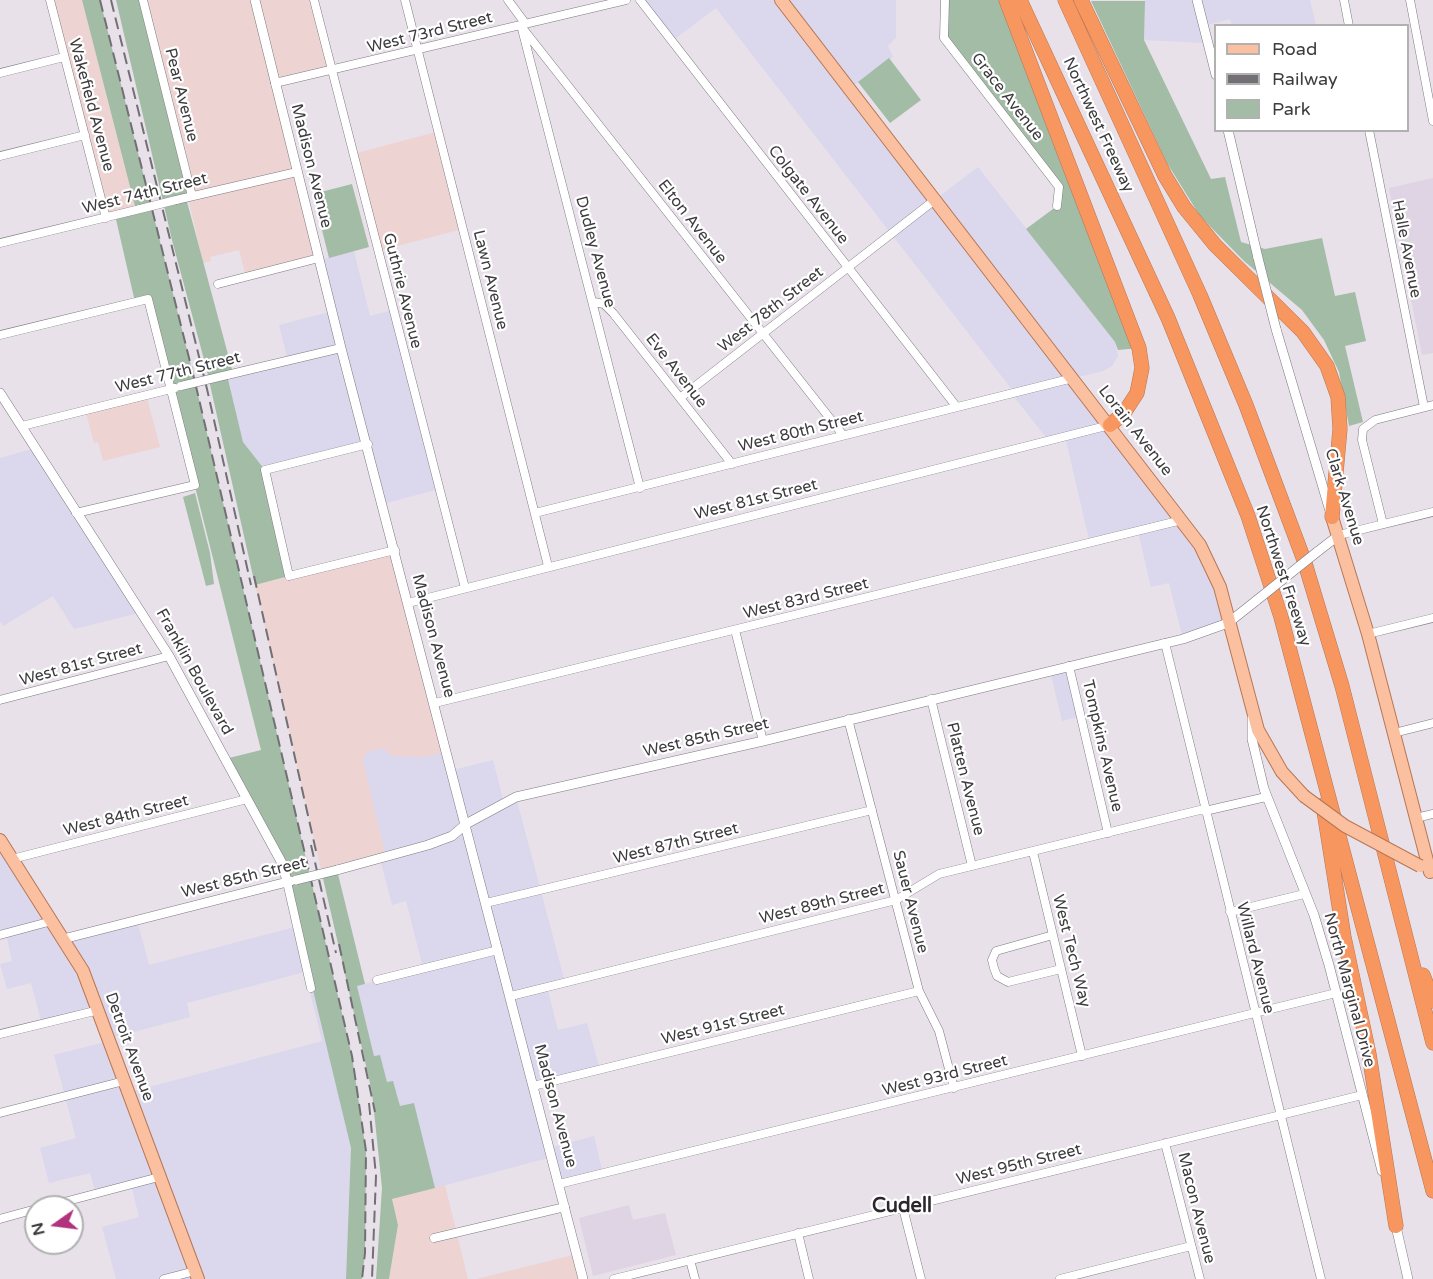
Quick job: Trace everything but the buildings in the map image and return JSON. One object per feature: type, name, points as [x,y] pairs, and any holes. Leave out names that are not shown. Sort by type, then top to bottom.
[{"type":"highway","points":[[1006,0],[1139,348],[1142,368],[1137,393],[1124,413],[1110,425]]},
{"type":"highway","name":"Northwest Freeway","points":[[1020,0],[1168,318],[1210,417],[1248,516],[1281,617],[1433,1191]]},
{"type":"highway","name":"Northwest Freeway","points":[[1065,0],[1200,295],[1304,560],[1342,686],[1433,1043]]},
{"type":"highway","points":[[1081,0],[1165,176],[1184,207],[1215,245],[1303,332],[1327,366],[1338,397],[1340,429],[1332,517]]},
{"type":"highway","points":[[1310,726],[1344,937],[1369,1054],[1396,1226]]},
{"type":"highway","points":[[1398,905],[1433,1001]]},
{"type":"main road","name":"Lorain Avenue","points":[[781,0],[1183,520],[1212,567],[1220,586],[1252,713],[1273,759],[1304,795],[1346,826],[1429,873]]},
{"type":"main road","name":"Clark Avenue","points":[[1332,517],[1368,634],[1429,873]]},
{"type":"main road","points":[[1416,818],[1433,840]]},
{"type":"main road","name":"Detroit Avenue","points":[[0,840],[78,962],[99,1010],[196,1275]]},
{"type":"street","name":"Wakefield Avenue","points":[[50,0],[106,218]]},
{"type":"street","name":"Pear Avenue","points":[[143,0],[192,196]]},
{"type":"street","name":"Madison Avenue","points":[[255,0],[341,348],[368,444],[583,1279]]},
{"type":"street","name":"Guthrie Avenue","points":[[314,0],[465,588]]},
{"type":"street","name":"Lawn Avenue","points":[[405,0],[548,566]]},
{"type":"street","name":"Elton Avenue","points":[[508,0],[523,24],[843,435]]},
{"type":"street","name":"West 73rd Street","points":[[275,83],[626,0]]},
{"type":"street","name":"Colgate Avenue","points":[[640,0],[956,406]]},
{"type":"street","name":"Grace Avenue","points":[[945,0],[944,38],[1059,187],[1057,206]]},
{"type":"street","points":[[1197,0],[1214,71]]},
{"type":"street","points":[[1344,0],[1349,24]]},
{"type":"street","points":[[1410,0],[1433,121]]},
{"type":"street","name":"Dudley Avenue","points":[[523,24],[640,488]]},
{"type":"street","points":[[0,73],[64,57]]},
{"type":"street","name":"Clark Avenue","points":[[1228,132],[1276,329],[1332,517]]},
{"type":"street","name":"Halle Avenue","points":[[1369,132],[1429,406]]},
{"type":"street","points":[[0,156],[85,135]]},
{"type":"street","name":"West 74th Street","points":[[0,243],[297,172]]},
{"type":"street","name":"West 78th Street","points":[[680,398],[936,199]]},
{"type":"street","points":[[218,284],[319,258]]},
{"type":"street","points":[[0,335],[148,299],[195,485],[76,513]]},
{"type":"street","name":"Eve Avenue","points":[[594,302],[604,304],[613,313],[732,464]]},
{"type":"street","name":"West 77th Street","points":[[22,426],[341,348]]},
{"type":"street","name":"West 80th Street","points":[[535,513],[1073,378]]},
{"type":"street","name":"Franklin Boulevard","points":[[2,399],[22,426],[169,656],[292,881],[311,988]]},
{"type":"street","points":[[1383,524],[1362,440],[1363,429],[1375,420],[1429,406]]},
{"type":"street","name":"West 81st Street","points":[[408,603],[1110,425]]},
{"type":"street","points":[[368,444],[265,470],[290,576],[395,550]]},
{"type":"street","points":[[1339,535],[1433,512]]},
{"type":"street","name":"West 83rd Street","points":[[435,703],[1183,520]]},
{"type":"street","name":"West 85th Street","points":[[63,939],[428,846],[452,836],[466,824],[516,797],[763,741],[1165,643],[1228,622],[1339,535]]},
{"type":"street","points":[[1368,634],[1433,618]]},
{"type":"street","points":[[735,630],[763,741]]},
{"type":"street","name":"Willard Avenue","points":[[1165,643],[1204,810],[1322,1279]]},
{"type":"street","name":"West 81st Street","points":[[0,700],[169,656]]},
{"type":"street","name":"Tompkins Avenue","points":[[1069,666],[1108,833]]},
{"type":"street","name":"Platten Avenue","points":[[931,699],[972,866]]},
{"type":"street","name":"North Marginal Drive","points":[[1252,713],[1252,739],[1266,797],[1314,915],[1408,1279]]},
{"type":"street","name":"Sauer Avenue","points":[[848,719],[919,991],[939,1031],[954,1088]]},
{"type":"street","points":[[1394,733],[1433,723]]},
{"type":"street","name":"West 89th Street","points":[[511,996],[896,900],[939,874],[1266,797]]},
{"type":"street","name":"West 84th Street","points":[[12,859],[247,799]]},
{"type":"street","name":"West 87th Street","points":[[486,903],[872,810]]},
{"type":"street","points":[[1416,818],[1433,814]]},
{"type":"street","name":"West Tech Way","points":[[1033,852],[1082,1056]]},
{"type":"street","points":[[1230,912],[1304,894]]},
{"type":"street","points":[[0,935],[52,921]]},
{"type":"street","points":[[1053,935],[996,951],[992,960],[997,976],[1008,982],[1061,969]]},
{"type":"street","points":[[377,981],[498,950]]},
{"type":"street","name":"West 91st Street","points":[[533,1086],[919,991]]},
{"type":"street","name":"West 93rd Street","points":[[559,1184],[1336,993]]},
{"type":"street","points":[[0,1034],[99,1010]]},
{"type":"street","points":[[0,1113],[124,1081]]},
{"type":"street","name":"West 95th Street","points":[[614,1279],[1362,1095]]},
{"type":"street","name":"Macon Avenue","points":[[1165,1143],[1200,1279]]},
{"type":"street","points":[[84,1197],[159,1177]]},
{"type":"street","points":[[434,1238],[565,1207]]},
{"type":"street","points":[[903,1208],[921,1279]]},
{"type":"street","points":[[0,1219],[24,1212]]},
{"type":"street","points":[[798,1233],[809,1279]]},
{"type":"street","points":[[1060,1279],[1191,1246]]},
{"type":"street","points":[[690,1260],[695,1279]]},
{"type":"street","points":[[164,1279],[196,1275]]},
{"type":"shaded area","points":[[50,0],[82,0],[136,210],[106,218]]},
{"type":"shaded area","points":[[143,0],[314,0],[332,71],[276,83],[319,258],[246,277],[239,250],[210,257],[211,261],[203,263]]},
{"type":"shaded area","points":[[640,0],[896,0],[896,38],[888,46],[893,57],[849,89],[936,199],[978,167],[1115,342],[1118,356],[1112,366],[1103,371],[1074,378],[1200,545],[1228,623],[1183,639],[1169,583],[1151,587],[1138,532],[1090,544],[1065,436],[1048,440],[1011,393],[1013,391],[716,8],[672,41]]},
{"type":"shaded area","points":[[1145,0],[1310,0],[1316,24],[1232,24],[1230,19],[1199,27],[1203,43],[1144,40]]},
{"type":"shaded area","points":[[436,132],[463,229],[378,251],[353,154]]},
{"type":"shaded area","points":[[1433,178],[1433,353],[1422,355],[1389,188]]},
{"type":"shaded area","points":[[354,251],[370,316],[393,310],[439,489],[383,504],[367,444],[265,470],[243,442],[227,375],[288,361],[279,325],[333,311],[319,260]]},
{"type":"shaded area","points":[[147,398],[160,447],[103,461],[98,442],[94,443],[86,413]]},
{"type":"shaded area","points":[[35,448],[143,612],[74,629],[53,596],[3,626],[0,621],[0,458]]},
{"type":"shaded area","points":[[395,550],[448,752],[423,757],[392,756],[383,748],[367,752],[363,761],[386,857],[322,874],[255,585]]},
{"type":"shaded area","points":[[1069,666],[1081,716],[1062,721],[1050,671]]},
{"type":"shaded area","points":[[383,748],[448,752],[453,770],[493,760],[504,803],[516,797],[565,982],[547,987],[558,1030],[587,1023],[600,1070],[533,1086],[550,1148],[594,1136],[603,1174],[559,1184],[552,1157],[435,1188],[414,1104],[400,1107],[393,1082],[387,1083],[380,1055],[374,1056],[357,986],[423,968],[406,901],[392,905],[380,859],[386,857],[363,761],[367,751]]},
{"type":"shaded area","points":[[0,840],[63,938],[137,920],[149,965],[299,926],[351,1148],[346,1279],[116,1279],[102,1227],[139,1217],[131,1185],[96,1194],[90,1173],[49,1183],[40,1148],[76,1138],[54,1055],[109,1041],[99,1010],[42,1024],[31,983],[7,989],[0,964],[12,961],[6,934],[0,935]],"holes":[[[305,972],[322,1041],[134,1091],[115,1037],[190,1017],[187,1003]]]},
{"type":"shaded area","points":[[445,1185],[468,1279],[389,1279],[398,1225],[392,1199]]},
{"type":"shaded area","points":[[629,1205],[633,1220],[665,1213],[676,1255],[593,1276],[579,1218]]},
{"type":"shaded area","points":[[577,1254],[583,1279],[476,1279]]},
{"type":"green space","points":[[82,0],[100,0],[195,382],[352,1056],[366,1151],[365,1253],[362,1279],[346,1279],[351,1148],[287,882],[225,759],[261,750],[148,299],[135,302],[115,215],[136,210]]},
{"type":"green space","points":[[116,0],[143,0],[192,196],[186,198],[233,373],[227,375],[243,442],[265,470],[289,576],[255,585],[206,367],[172,240]]},
{"type":"green space","points":[[945,0],[1006,0],[1139,348],[1118,350],[1115,342],[1026,229],[1057,206],[1059,187],[944,38]]},
{"type":"green space","points":[[1091,1],[1145,1],[1144,40],[1211,179],[1225,177],[1241,242],[1265,249],[1322,238],[1335,296],[1355,292],[1366,341],[1345,346],[1363,422],[1349,426],[1339,372],[1324,340],[1302,310],[1244,261],[1200,216],[1167,163]]},
{"type":"green space","points":[[889,58],[921,100],[890,123],[858,82]]},
{"type":"green space","points":[[352,184],[369,247],[329,258],[313,194]]},
{"type":"green space","points":[[195,493],[210,553],[214,584],[206,586],[183,497]]},
{"type":"green space","points":[[337,870],[365,984],[357,986],[374,1056],[380,1055],[387,1082],[393,1081],[400,1106],[414,1103],[435,1188],[392,1199],[398,1225],[389,1279],[376,1279],[382,1188],[372,1092],[322,874]]},
{"type":"railway","points":[[100,0],[195,382],[352,1056],[366,1151],[365,1253],[362,1279]]},
{"type":"railway","points":[[111,0],[207,389],[251,585]]},
{"type":"railway","points":[[254,576],[316,851]]},
{"type":"railway","points":[[311,845],[336,953]]},
{"type":"railway","points":[[339,944],[375,1112]]},
{"type":"railway","points":[[369,1103],[376,1176],[372,1279]]},
{"type":"district","name":"Cudell","points":[[902,1207]]}]
